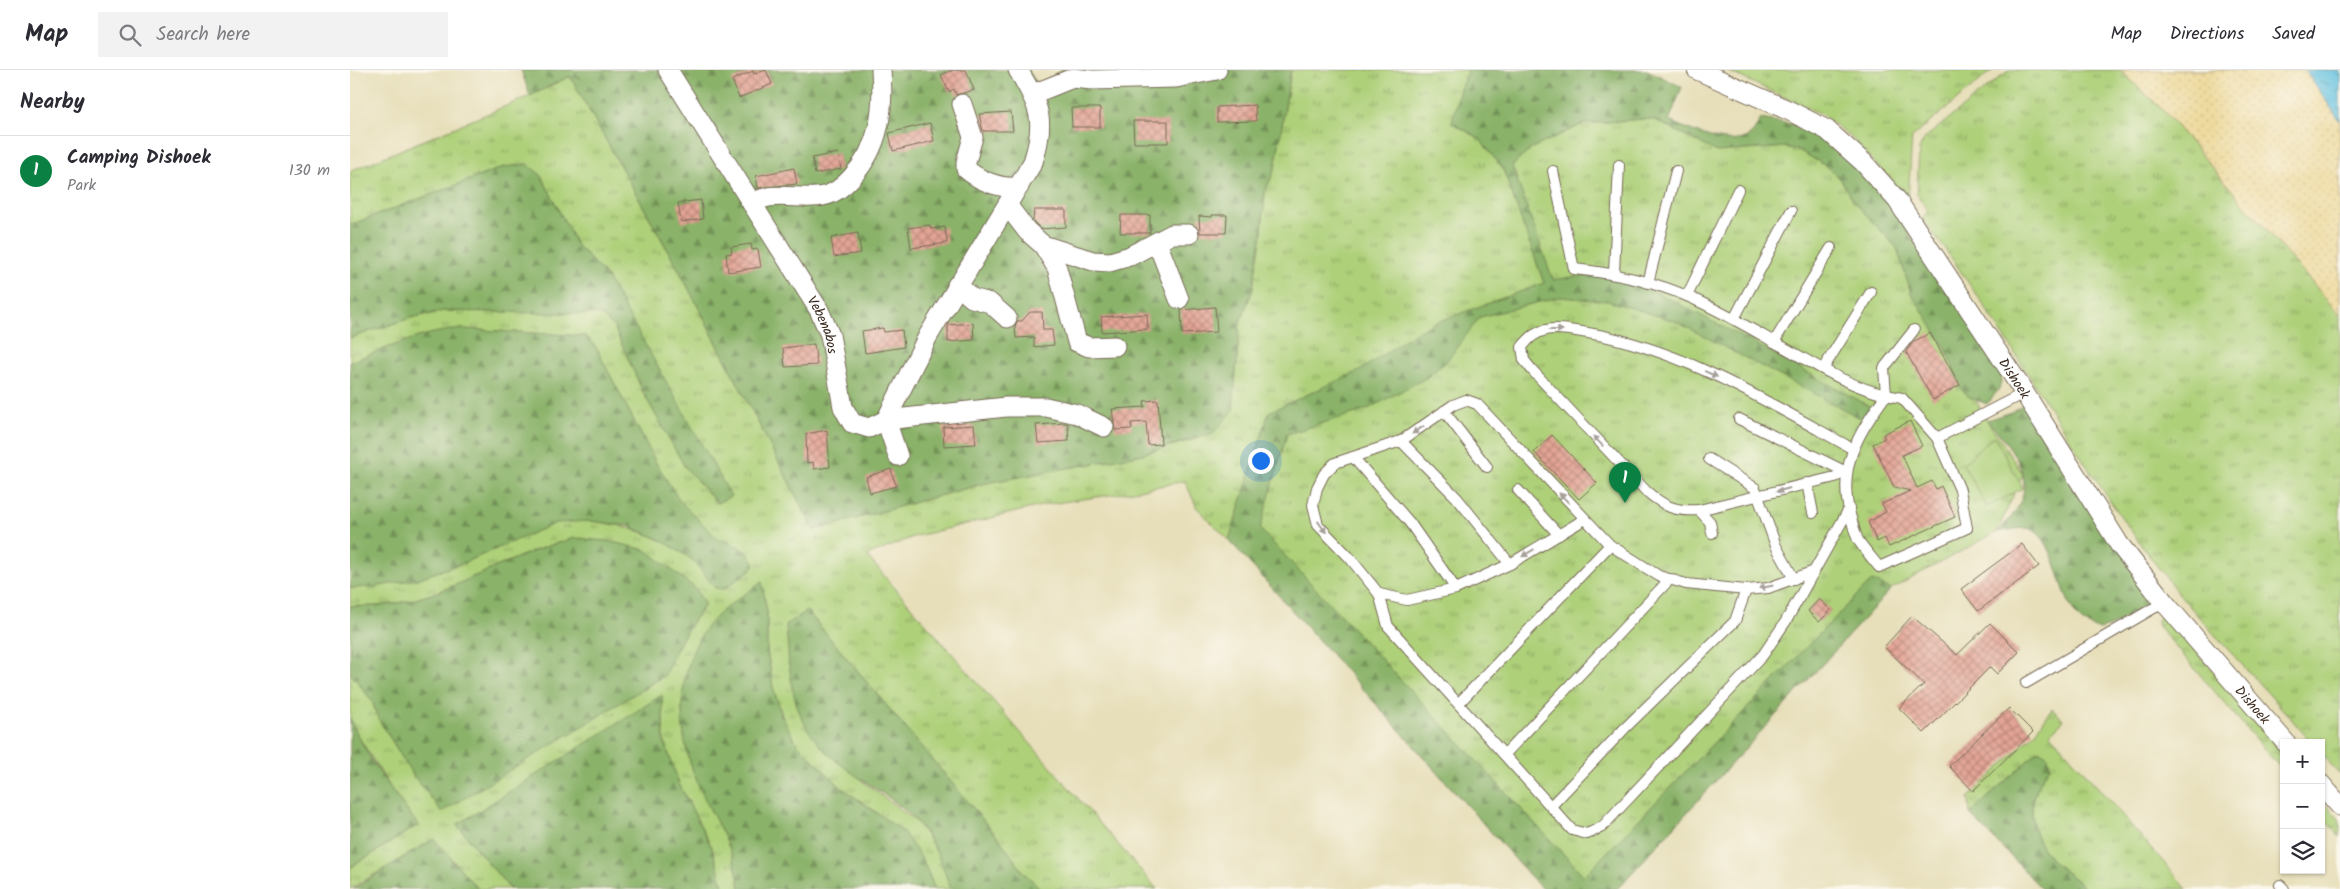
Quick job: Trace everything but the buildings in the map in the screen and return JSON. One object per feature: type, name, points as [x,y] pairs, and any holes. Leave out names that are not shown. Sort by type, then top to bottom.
[{"type":"street","name":"Vebenabos","points":[[668,70],[809,294],[826,327],[838,370],[843,407],[852,423],[869,428],[886,420],[1006,407],[1046,407],[1077,414],[1104,428]]},
{"type":"street","points":[[752,204],[763,198],[824,196],[843,187],[864,164],[875,144],[881,121],[881,70]]},
{"type":"street","points":[[898,456],[886,420],[928,336],[957,285],[1008,206],[1033,162],[1041,137],[1040,116],[1033,94],[1018,70]]},
{"type":"street","points":[[1033,94],[1073,78],[1092,80],[1176,78],[1217,70]]},
{"type":"street","name":"Dishoek","points":[[1697,70],[1790,111],[1827,130],[1863,162],[1912,219],[2119,544],[2164,602],[2283,739]]},
{"type":"street","points":[[962,104],[973,137],[966,169],[974,176],[1004,188],[1019,187]]},
{"type":"street","points":[[1008,206],[1027,231],[1043,246],[1057,268],[1077,342],[1089,347],[1116,346]]},
{"type":"street","points":[[1043,246],[1093,261],[1110,262],[1130,256],[1172,234],[1189,234]]},
{"type":"street","points":[[1157,242],[1179,299]]},
{"type":"street","points":[[957,285],[972,298],[990,303],[1007,318]]},
{"type":"street","points":[[2325,789],[2340,806]]},
{"type":"lane","points":[[1614,273],[1619,165]]},
{"type":"lane","points":[[1553,171],[1574,269],[1614,273],[1687,296],[1868,391],[1886,395],[1902,398],[1937,438],[1960,490],[1967,528],[1879,567],[1858,539],[1849,509],[1846,472],[1852,448],[1886,395],[1884,368],[1914,330]]},
{"type":"lane","points":[[1648,283],[1676,171]]},
{"type":"lane","points":[[1687,296],[1738,190]]},
{"type":"lane","points":[[1734,320],[1791,211]]},
{"type":"lane","points":[[1774,342],[1831,248]]},
{"type":"lane","points":[[1823,369],[1871,292]]},
{"type":"lane","points":[[1846,472],[1835,477],[1698,510],[1682,512],[1662,505],[1646,491],[1532,370],[1524,360],[1522,347],[1530,337],[1546,330],[1570,330],[1622,339],[1711,374],[1852,448]]},
{"type":"lane","points":[[1937,438],[2024,393]]},
{"type":"lane","points":[[1812,572],[1768,588],[1746,590],[1686,584],[1659,576],[1610,545],[1477,404],[1466,400],[1444,411],[1401,441],[1335,463],[1324,474],[1317,488],[1313,506],[1318,525],[1350,558],[1379,594],[1388,626],[1572,830],[1587,834],[1602,826],[1763,655],[1786,621],[1849,509]]},
{"type":"lane","points":[[1444,411],[1487,467]]},
{"type":"lane","points":[[1739,419],[1846,472]]},
{"type":"lane","points":[[1401,441],[1457,498],[1510,564]]},
{"type":"lane","points":[[1353,457],[1410,523],[1456,589]]},
{"type":"lane","points":[[1709,459],[1755,488],[1776,546],[1794,579]]},
{"type":"lane","points":[[1807,484],[1812,513]]},
{"type":"lane","points":[[1518,490],[1559,535]]},
{"type":"lane","points":[[1698,510],[1710,522],[1712,533]]},
{"type":"lane","points":[[1379,594],[1407,600],[1456,589],[1510,564],[1585,519]]},
{"type":"lane","points":[[1459,703],[1610,545]]},
{"type":"lane","points":[[1504,754],[1670,579]]},
{"type":"lane","points":[[1551,806],[1625,728],[1735,621],[1746,590]]},
{"type":"lane","points":[[2026,682],[2164,602]]},
{"type":"green space","points":[[521,70],[1028,70],[1038,85],[1062,70],[1291,70],[1275,169],[1265,192],[1262,233],[1252,292],[1240,321],[1233,411],[1213,433],[1138,455],[986,483],[814,530],[680,272],[570,76],[530,96]]},
{"type":"green space","points":[[1291,70],[1468,70],[1460,89],[1452,123],[1479,138],[1503,169],[1544,283],[1552,280],[1512,166],[1532,148],[1583,124],[1642,119],[1655,120],[1680,133],[1745,150],[1786,147],[1802,152],[1826,166],[1839,177],[1897,248],[1911,293],[1924,311],[1987,420],[2023,474],[1997,532],[1891,589],[1617,889],[1542,889],[1229,540],[1197,508],[1185,481],[1049,504],[913,537],[867,556],[1157,889],[1041,889],[1023,872],[1000,840],[807,611],[862,781],[917,822],[938,853],[951,889],[935,889],[921,857],[876,812],[842,788],[797,744],[782,716],[773,687],[767,650],[767,612],[761,582],[695,648],[685,677],[682,706],[684,737],[710,809],[726,836],[737,866],[740,889],[724,889],[712,848],[679,784],[664,740],[662,696],[457,825],[510,889],[478,889],[434,839],[350,889],[350,868],[418,825],[392,790],[357,734],[350,718],[350,672],[372,701],[378,718],[413,775],[664,676],[682,639],[705,605],[574,538],[514,559],[424,597],[400,603],[376,606],[350,606],[350,588],[387,584],[424,575],[479,556],[540,528],[555,523],[571,521],[589,521],[629,528],[666,542],[682,551],[694,561],[716,588],[724,589],[754,567],[754,562],[739,547],[716,537],[679,500],[656,463],[595,346],[586,336],[462,329],[417,338],[350,362],[350,338],[410,318],[443,311],[599,313],[614,327],[643,392],[685,467],[607,277],[576,244],[541,175],[504,167],[350,225],[350,171],[530,96],[570,76],[680,272],[814,530],[986,483],[1138,455],[1196,439],[1237,356],[1240,321],[1252,292],[1262,233],[1265,192],[1275,169]]},
{"type":"green space","points":[[1468,70],[1647,70],[1682,87],[1669,121],[1700,134],[1724,140],[1745,138],[1753,132],[1760,119],[1798,125],[1837,149],[1865,174],[1888,202],[2003,374],[1999,389],[1987,404],[1969,397],[1960,387],[1946,348],[1911,293],[1897,248],[1856,204],[1839,177],[1826,166],[1802,152],[1787,147],[1717,152],[1655,120],[1642,119],[1583,124],[1532,148],[1512,166],[1553,280],[1578,276],[1603,276],[1652,290],[1869,406],[1864,420],[1675,321],[1608,301],[1559,297],[1480,317],[1446,362],[1426,378],[1366,410],[1287,434],[1260,529],[1584,876],[1868,584],[1872,581],[1891,589],[1617,889],[1542,889],[1229,540],[1269,412],[1361,370],[1413,334],[1434,323],[1544,283],[1503,169],[1479,138],[1452,123],[1460,89]]},
{"type":"green space","points":[[1725,70],[1993,70],[1912,137],[1908,200],[1851,137],[1821,114]]},
{"type":"green space","points":[[2009,70],[2120,70],[2162,109],[2340,315],[2340,775],[2325,758],[2325,739],[2309,739],[2186,603],[2148,554],[2090,471],[1981,300],[1922,218],[1928,211],[1917,194],[1919,149],[1925,138]]},
{"type":"green space","points":[[527,164],[541,175],[576,244],[607,277],[731,496],[717,503],[685,467],[643,392],[614,327],[599,314],[443,311],[410,318],[350,338],[350,225],[504,167]]},
{"type":"green space","points":[[462,329],[586,336],[595,346],[656,463],[679,500],[716,537],[739,547],[748,554],[754,562],[754,567],[724,589],[715,588],[693,560],[663,541],[629,526],[590,521],[556,523],[463,563],[417,579],[375,587],[350,588],[350,362],[419,337],[447,330]]},
{"type":"green space","points":[[2024,404],[2155,598],[2112,626],[2100,630],[2083,622],[2075,613],[2068,601],[2053,558],[2040,536],[2028,528],[1997,532],[2011,517],[2020,502],[2024,488],[2023,475],[2010,448],[1987,420],[2011,412]]},
{"type":"green space","points":[[1994,436],[2023,488],[1987,507],[1963,464]]},
{"type":"green space","points":[[574,538],[608,541],[646,550],[695,588],[705,605],[682,639],[664,676],[442,812],[413,775],[378,718],[372,701],[350,672],[350,606],[376,606],[424,597],[514,559]]},
{"type":"green space","points":[[762,582],[767,612],[767,650],[773,687],[782,716],[797,744],[842,788],[902,831],[921,857],[935,889],[740,889],[733,857],[700,789],[688,756],[684,738],[682,699],[689,662],[696,644],[706,628],[725,609]]},
{"type":"green space","points":[[807,611],[1000,840],[1023,872],[1041,889],[951,889],[933,845],[917,822],[890,799],[845,768],[818,743],[807,728],[797,704],[793,691],[788,652],[786,625]]},
{"type":"green space","points":[[2160,617],[2165,617],[2228,687],[2280,751],[2280,767],[2158,626],[2157,620]]},
{"type":"green space","points":[[662,695],[664,741],[679,784],[712,848],[724,889],[510,889],[457,825]]},
{"type":"green space","points":[[2052,709],[2064,720],[2050,733],[2187,889],[2085,889],[2054,862],[2042,847],[2033,824],[2033,800],[2042,778],[2050,767],[2039,750],[1970,814],[1969,797],[2035,733]]},
{"type":"green space","points":[[350,718],[372,760],[418,825],[350,868]]},
{"type":"green space","points":[[2039,750],[2048,756],[2050,767],[2042,778],[2033,800],[2033,824],[2036,835],[2050,858],[2085,889],[2042,889],[1970,814]]},
{"type":"green space","points":[[2325,803],[2340,820],[2340,837],[2325,820]]},
{"type":"green space","points":[[434,839],[478,889],[353,889]]},
{"type":"sand","points":[[2120,70],[2305,70],[2340,121],[2340,315],[2162,109]]},
{"type":"water","points":[[2305,70],[2340,70],[2340,121]]},
{"type":"place","name":"Camping Dishoek","points":[[1625,503]]}]
